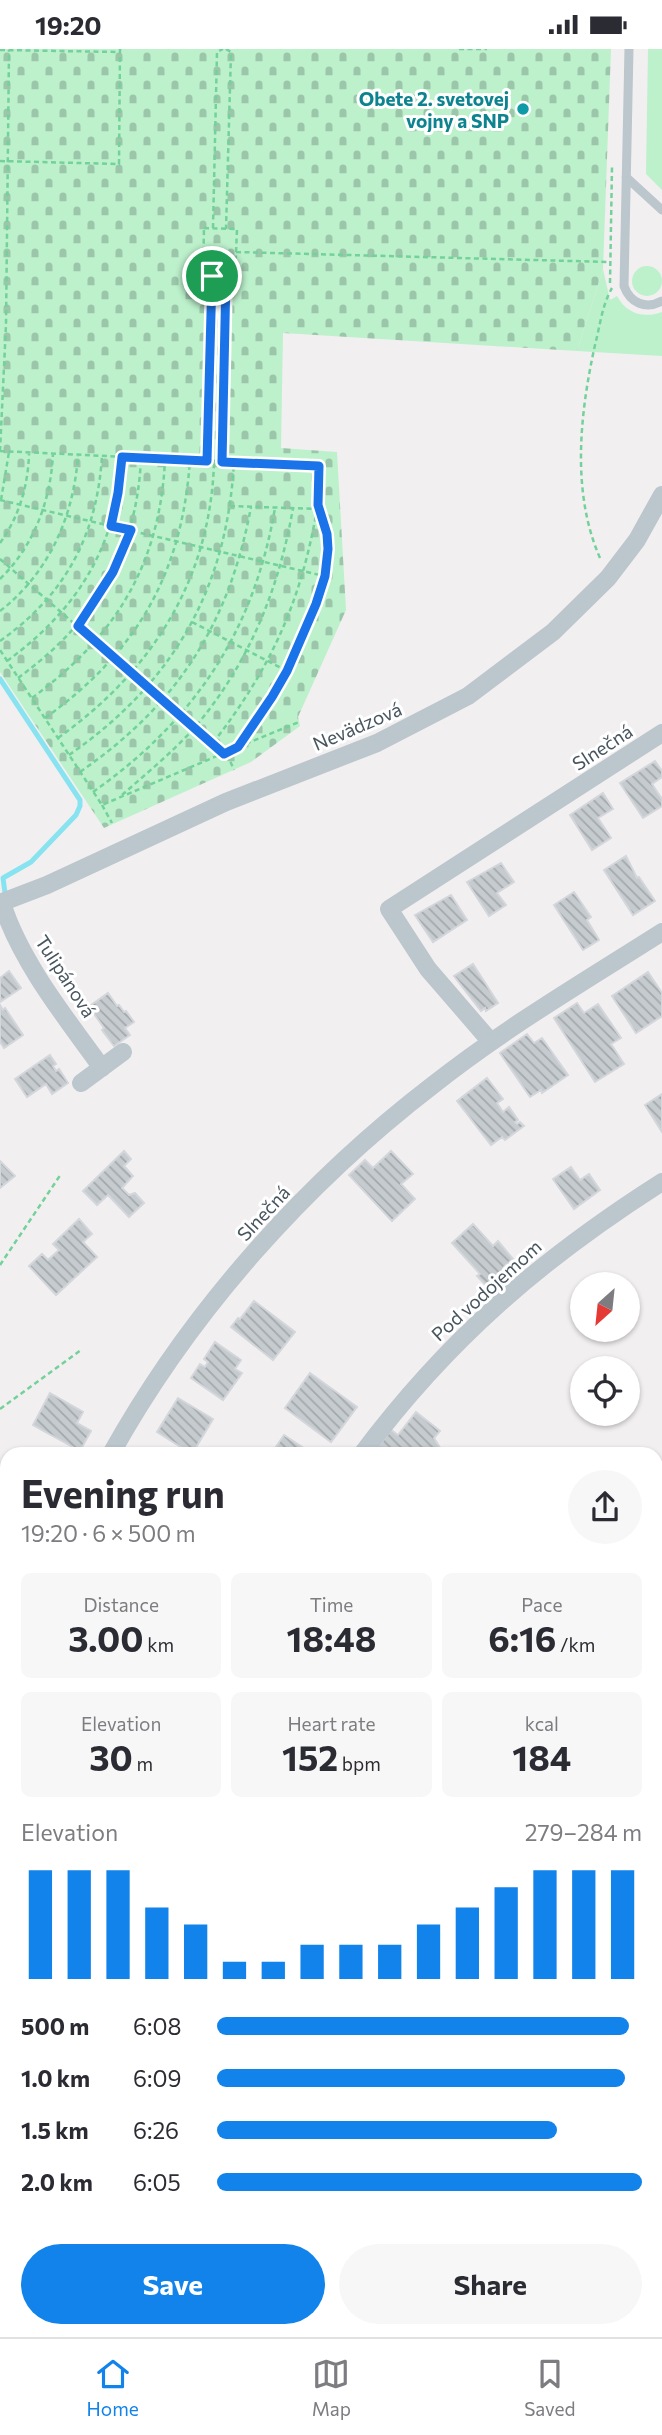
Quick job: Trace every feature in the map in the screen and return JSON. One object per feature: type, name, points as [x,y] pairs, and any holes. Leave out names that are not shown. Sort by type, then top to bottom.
[{"type":"street","name":"Nevädzová","points":[[1,903],[47,885],[226,802],[387,738],[468,695],[553,632],[608,578],[637,540],[662,495]]},
{"type":"street","name":"Slnečná","points":[[491,1042],[428,969],[388,909],[662,733]]},
{"type":"street","name":"Tulipánová","points":[[1,903],[9,924],[34,968],[102,1068]]},
{"type":"street","name":"Slnečná","points":[[115,1447],[191,1332],[263,1243],[354,1151],[433,1084],[491,1042],[662,932]]},
{"type":"street","points":[[81,1083],[123,1052]]},
{"type":"street","name":"Pod vodojemom","points":[[368,1447],[421,1380],[497,1304],[577,1238],[662,1182]]},
{"type":"lane","points":[[629,49],[624,286],[630,297],[642,305],[656,304],[662,300]]},
{"type":"lane","points":[[626,177],[662,210]]},
{"type":"path","points":[[213,228],[217,52],[225,49],[231,52],[226,229]]},
{"type":"path","points":[[459,49],[487,49]]},
{"type":"path","points":[[0,50],[120,51],[119,164],[0,161]]},
{"type":"path","points":[[9,50],[6,325],[0,451],[319,466],[318,509],[305,571],[282,632],[246,698],[213,743]]},
{"type":"path","points":[[204,228],[213,228],[237,229],[235,277],[203,275],[204,228]]},
{"type":"path","points":[[0,249],[6,249]]},
{"type":"path","points":[[236,253],[609,262]]},
{"type":"path","points":[[603,565],[593,543],[584,496],[580,435],[589,373],[604,307],[623,267]]},
{"type":"path","points":[[207,461],[212,276]]},
{"type":"path","points":[[222,462],[226,276]]},
{"type":"path","points":[[0,325],[6,325]]},
{"type":"path","points":[[9,451],[0,500],[325,576]]},
{"type":"path","points":[[0,543],[20,505],[27,477],[29,453]]},
{"type":"path","points":[[0,579],[30,540],[44,510],[52,474],[53,453]]},
{"type":"path","points":[[0,611],[29,584],[50,554],[68,516],[78,455]]},
{"type":"path","points":[[0,642],[47,600],[69,569],[97,501],[102,456]]},
{"type":"path","points":[[7,661],[63,613],[92,571],[111,526],[122,457]]},
{"type":"path","points":[[18,678],[49,654],[78,626],[113,572],[131,530],[138,499],[141,458]]},
{"type":"path","points":[[32,698],[96,642],[136,580],[154,536],[166,459]]},
{"type":"path","points":[[45,718],[80,691],[115,658],[153,599],[178,541],[186,506],[191,460]]},
{"type":"path","points":[[58,738],[98,708],[133,673],[156,643],[174,612],[201,547],[213,489],[214,461]]},
{"type":"path","points":[[69,754],[112,723],[148,687],[192,622],[221,551],[230,506],[234,462]]},
{"type":"path","points":[[230,506],[318,509]]},
{"type":"path","points":[[80,772],[122,740],[163,700],[193,660],[223,604],[240,556],[251,507]]},
{"type":"path","points":[[93,792],[143,753],[181,716],[213,674],[252,597],[264,562],[275,508]]},
{"type":"path","points":[[120,798],[195,727],[223,690],[247,650],[270,599],[281,565],[293,508]]},
{"type":"path","points":[[238,747],[287,671],[316,604],[328,562],[327,534],[318,509]]},
{"type":"path","points":[[0,559],[225,753],[234,770]]},
{"type":"path","points":[[192,622],[287,671]]},
{"type":"path","points":[[0,650],[112,823]]},
{"type":"path","points":[[102,805],[299,722]]},
{"type":"path","points":[[0,1265],[61,1174]]},
{"type":"path","points":[[0,1409],[81,1350]]},
{"type":"green space","points":[[0,49],[611,49],[603,269],[577,351],[283,333],[281,448],[337,452],[346,610],[298,717],[300,726],[251,762],[104,828],[0,672]]},
{"type":"green space","points":[[648,49],[662,49],[662,190],[646,174]]},
{"type":"green space","points":[[647,266],[653,267],[661,275],[661,287],[653,295],[647,296],[641,295],[633,287],[632,281],[633,275],[641,267]]},
{"type":"green space","points":[[603,269],[610,300],[617,296],[625,307],[636,313],[648,315],[662,312],[662,356],[577,351]]},
{"type":"building","points":[[655,761],[662,771],[662,777],[652,784],[662,799],[662,806],[643,818],[620,783]]},
{"type":"building","points":[[603,793],[613,809],[598,818],[611,838],[592,850],[570,815]]},
{"type":"building","points":[[626,856],[637,878],[639,877],[655,901],[633,915],[604,870]]},
{"type":"building","points":[[501,863],[514,882],[497,893],[506,905],[489,916],[467,882]]},
{"type":"building","points":[[574,892],[591,917],[587,920],[599,940],[583,950],[554,905]]},
{"type":"building","points":[[451,895],[467,920],[433,942],[415,915]]},
{"type":"building","points":[[473,964],[498,1003],[486,1011],[485,1008],[481,1011],[454,976]]},
{"type":"building","points":[[9,971],[21,988],[0,1002],[0,978]]},
{"type":"building","points":[[648,972],[662,993],[662,1016],[636,1033],[612,996]]},
{"type":"building","points":[[108,993],[134,1022],[125,1028],[130,1035],[114,1046],[90,1008],[87,1008]]},
{"type":"building","points":[[577,1003],[584,1013],[598,1004],[621,1038],[611,1044],[624,1064],[595,1082],[554,1018]]},
{"type":"building","points":[[0,1005],[3,1010],[5,1008],[23,1035],[4,1048],[0,1042]]},
{"type":"building","points":[[527,1034],[534,1043],[542,1038],[568,1075],[542,1093],[541,1090],[530,1097],[500,1053]]},
{"type":"building","points":[[50,1055],[56,1064],[53,1066],[56,1071],[59,1069],[68,1083],[52,1094],[46,1084],[27,1097],[15,1079]]},
{"type":"building","points":[[487,1078],[503,1099],[497,1103],[503,1112],[509,1107],[518,1120],[515,1122],[524,1126],[505,1140],[502,1137],[491,1145],[457,1101]]},
{"type":"building","points":[[662,1094],[662,1132],[645,1105]]},
{"type":"building","points":[[124,1151],[131,1159],[124,1166],[133,1176],[122,1188],[129,1195],[135,1193],[144,1203],[129,1217],[108,1195],[97,1205],[83,1191]]},
{"type":"building","points":[[391,1151],[413,1174],[401,1184],[415,1199],[392,1221],[349,1175],[365,1160],[373,1168]]},
{"type":"building","points":[[0,1161],[15,1176],[0,1188]]},
{"type":"building","points":[[571,1167],[580,1180],[589,1174],[600,1190],[574,1209],[553,1179]]},
{"type":"building","points":[[79,1219],[92,1234],[83,1242],[97,1257],[56,1295],[29,1266],[42,1254],[48,1260],[59,1250],[53,1244]]},
{"type":"building","points":[[473,1224],[493,1246],[498,1241],[513,1259],[504,1267],[512,1274],[492,1292],[452,1243]]},
{"type":"building","points":[[254,1301],[295,1332],[273,1360],[231,1327]]},
{"type":"building","points":[[215,1342],[241,1360],[235,1369],[242,1373],[223,1400],[191,1378],[200,1364],[205,1367],[208,1362],[204,1359]]},
{"type":"building","points":[[310,1373],[357,1407],[331,1442],[285,1408]]},
{"type":"building","points":[[50,1393],[83,1412],[77,1423],[91,1431],[82,1447],[73,1447],[33,1425]]},
{"type":"building","points":[[178,1398],[213,1419],[196,1447],[181,1447],[157,1432]]},
{"type":"building","points":[[416,1412],[440,1431],[434,1438],[440,1447],[378,1447],[391,1430],[398,1435]]},
{"type":"building","points":[[284,1435],[302,1447],[276,1447]]},
{"type":"waterway","points":[[0,679],[80,800],[76,815],[31,862],[3,878],[5,893]]},
{"type":"place","name":"Obete 2. svetovej vojny a SNP","points":[[523,109]]},
{"type":"route","points":[[212,276],[226,276],[222,462],[319,466],[318,505],[325,524],[328,549],[325,576],[316,604],[287,671],[238,747],[224,754],[78,626],[113,572],[131,530],[111,526],[122,457],[207,461],[212,276]]}]
